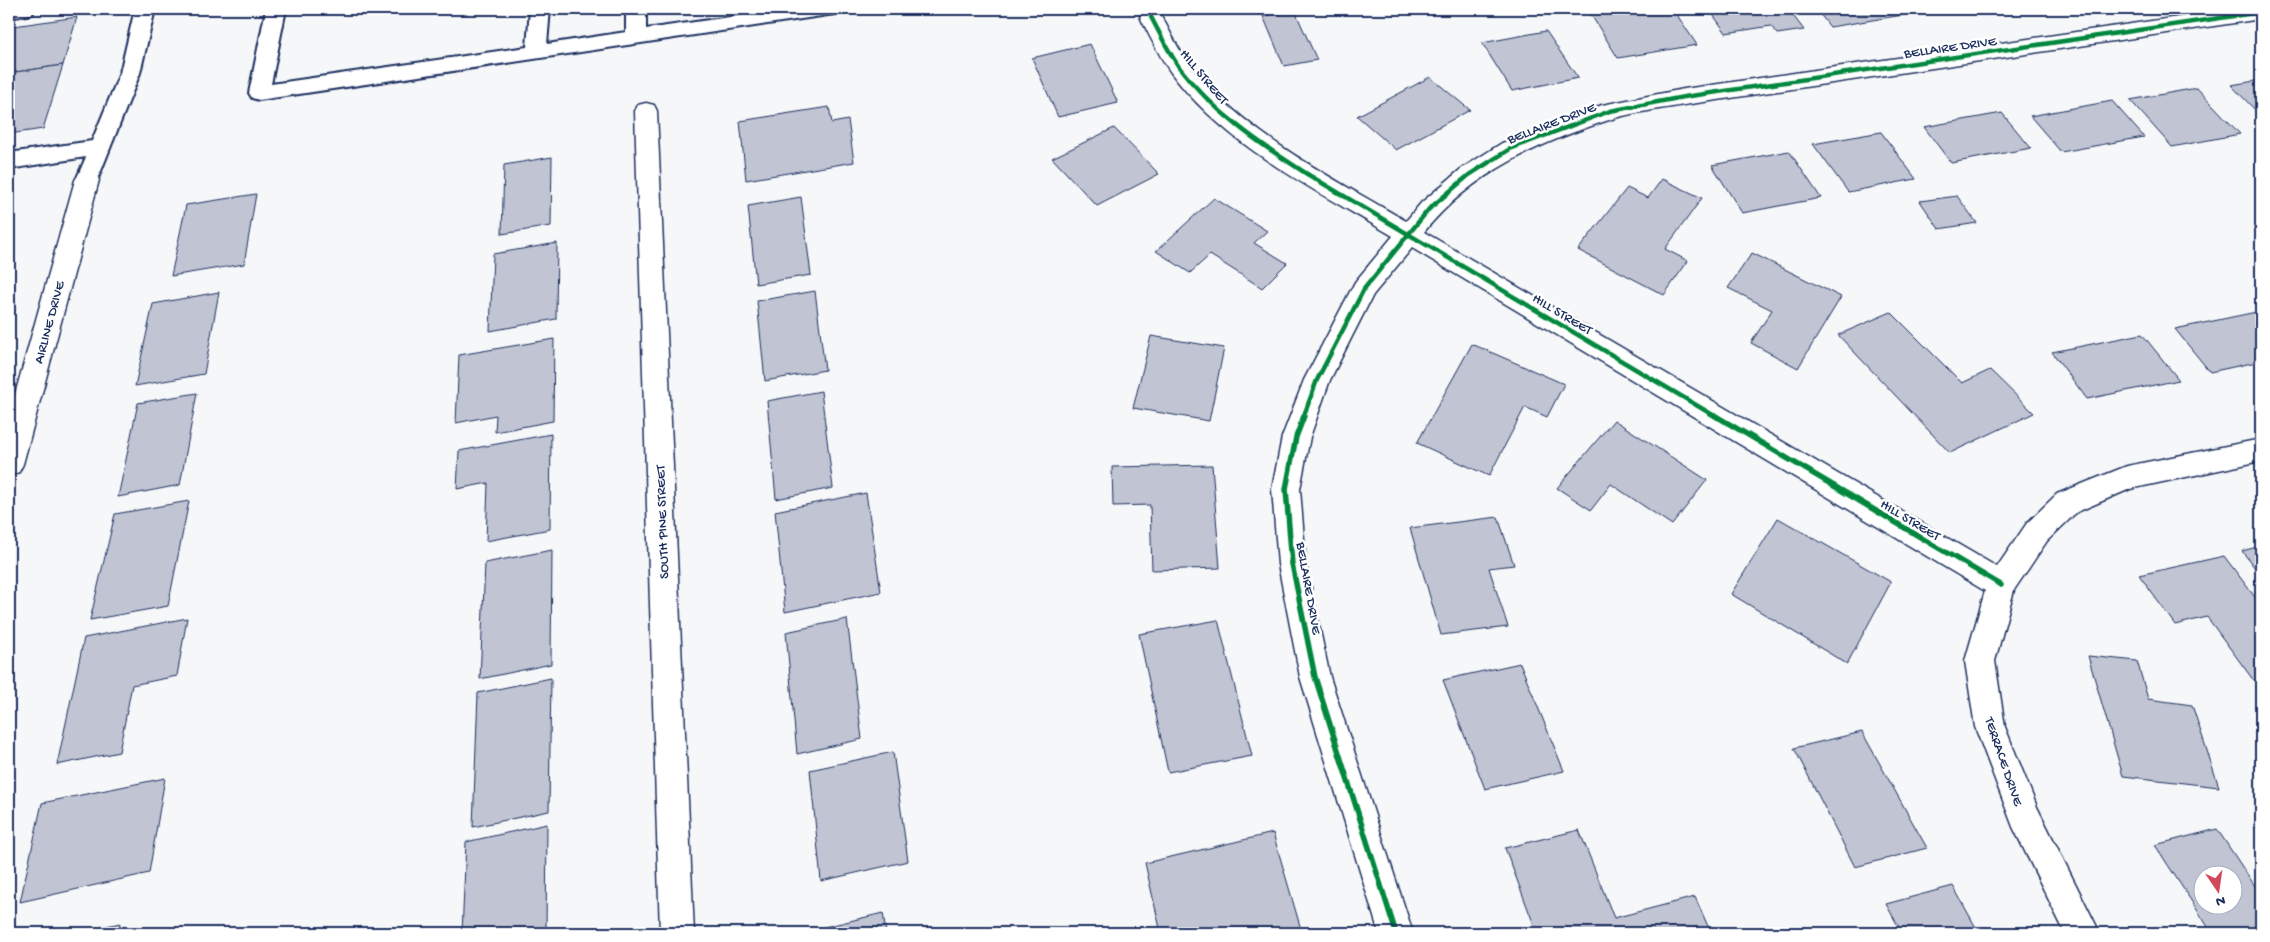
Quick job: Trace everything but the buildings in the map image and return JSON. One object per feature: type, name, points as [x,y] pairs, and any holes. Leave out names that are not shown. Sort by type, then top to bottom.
[{"type":"street","name":"BELLAIRE DRIVE","points":[[1396,933],[1315,677],[1292,564],[1286,489],[1296,438],[1317,380],[1364,289],[1429,209],[1469,175],[1510,149],[1610,111],[1684,97],[2261,12]]},
{"type":"street","name":"HILL STREET","points":[[1151,17],[1183,72],[1226,118],[1308,174],[2001,585]]},
{"type":"street","name":"SOUTH PINE STREET","points":[[646,111],[677,933]]},
{"type":"street","name":"AIRLINE DRIVE","points":[[9,464],[87,180]]},
{"type":"street","name":"TERRACE DRIVE","points":[[2083,933],[2024,816],[1990,727],[1980,660],[2001,585],[2037,532],[2067,503],[2127,478],[2261,450]]},
{"type":"lane","points":[[9,11],[25,9]]},
{"type":"lane","points":[[87,180],[130,73],[145,9]]},
{"type":"lane","points":[[276,9],[259,93],[828,9]]},
{"type":"lane","points":[[536,52],[540,9]]},
{"type":"lane","points":[[636,9],[636,37]]},
{"type":"lane","points":[[9,161],[100,147]]},
{"type":"cycle path","points":[[1396,933],[1315,677],[1292,564],[1286,489],[1296,437],[1317,380],[1364,289],[1429,209],[1469,175],[1510,149],[1610,111],[1684,97],[2261,12]]},
{"type":"cycle path","points":[[1151,17],[1174,60],[1197,88],[1241,129],[1273,152],[1307,174],[2001,585]]}]
